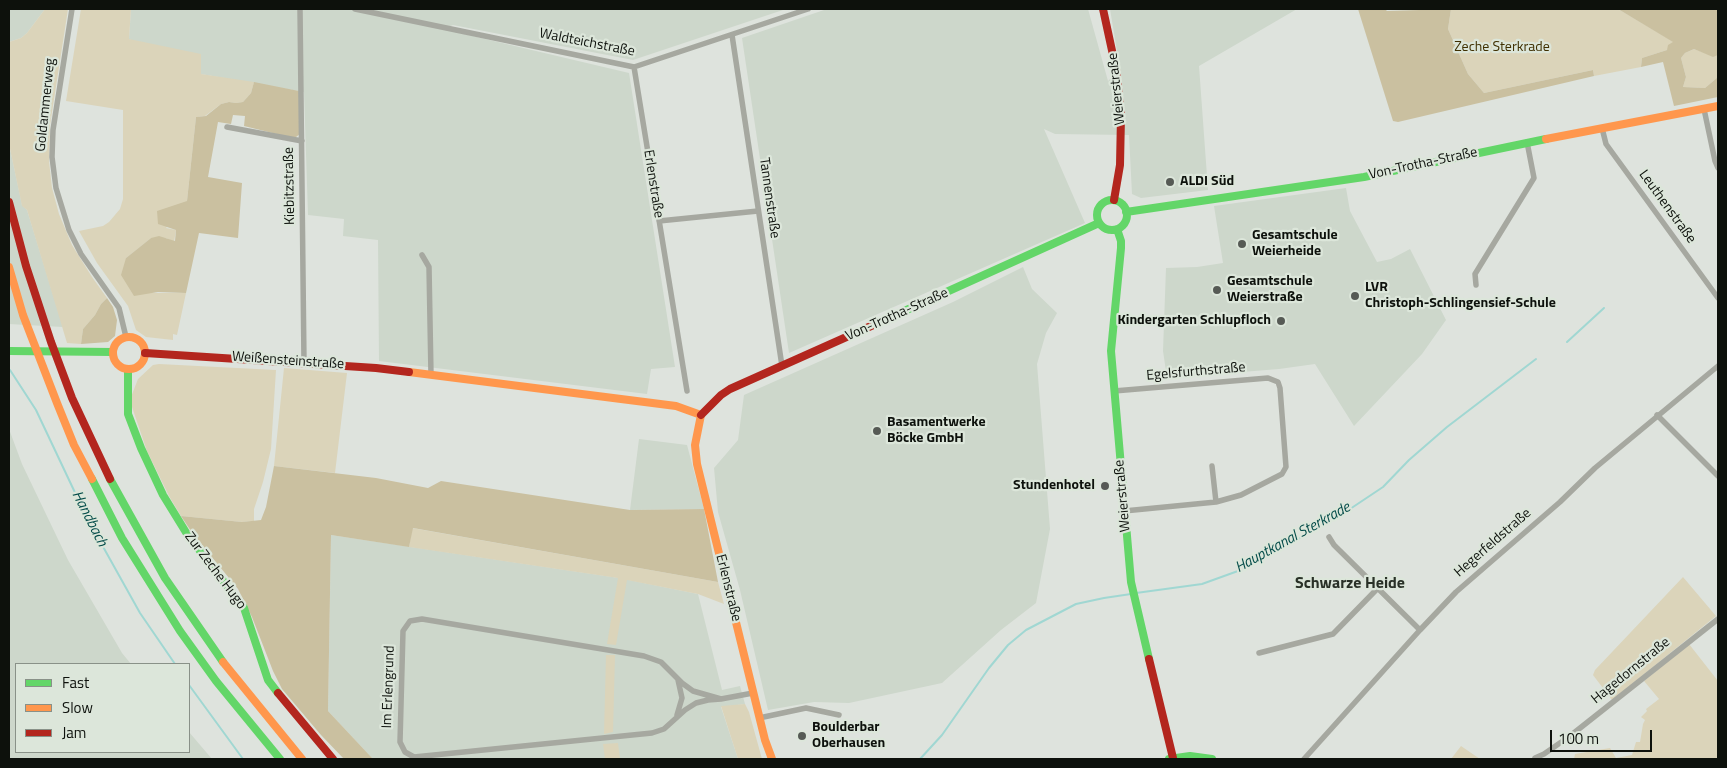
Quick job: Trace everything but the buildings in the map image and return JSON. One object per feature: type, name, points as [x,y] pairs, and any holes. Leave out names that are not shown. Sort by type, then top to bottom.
[{"type":"main road","name":"Weierstraße","points":[[1103,9],[1116,69],[1121,116],[1121,159],[1114,200]]},
{"type":"main road","name":"Von-Trotha-Straße","points":[[1126,212],[1364,177],[1527,142],[1718,106]]},
{"type":"main road","points":[[1114,200],[1122,204],[1126,212],[1126,221],[1117,229],[1107,230],[1099,223],[1097,215],[1099,206],[1107,201],[1114,200]]},
{"type":"main road","points":[[9,202],[26,266],[51,342],[76,406],[114,488],[165,578],[194,621],[229,670],[302,759]]},
{"type":"main road","name":"Von-Trotha-Straße","points":[[702,415],[730,388],[1099,223]]},
{"type":"main road","name":"Weierstraße","points":[[1117,229],[1121,248],[1111,346],[1130,582],[1171,759]]},
{"type":"main road","points":[[9,267],[23,315],[57,404],[74,445],[108,513],[150,586],[180,631],[216,681],[280,759]]},
{"type":"main road","points":[[126,337],[140,340],[145,353],[138,366],[128,369],[119,365],[113,352],[117,342],[126,337]]},
{"type":"main road","points":[[9,351],[113,352]]},
{"type":"main road","name":"Weißensteinstraße","points":[[145,353],[304,362],[431,374],[676,406],[702,415]]},
{"type":"main road","name":"Zur Zeche Hugo","points":[[128,369],[128,414],[141,448],[163,495],[187,534],[244,608],[268,680],[333,759]]},
{"type":"main road","name":"Erlenstraße","points":[[702,415],[696,445],[698,464],[759,718],[772,759]]},
{"type":"main road","points":[[1171,759],[1196,756],[1212,759]]},
{"type":"street","name":"Goldammerweg","points":[[72,9],[53,130],[53,165],[56,188],[69,230],[81,254],[118,308],[126,337]]},
{"type":"street","name":"Kiebitzstraße","points":[[300,9],[304,362]]},
{"type":"street","name":"Waldteichstraße","points":[[355,9],[634,67],[808,9]]},
{"type":"street","name":"Tannenstraße","points":[[732,35],[782,366]]},
{"type":"street","name":"Erlenstraße","points":[[634,67],[687,391]]},
{"type":"street","points":[[1704,108],[1714,161],[1718,168]]},
{"type":"street","points":[[227,127],[302,141]]},
{"type":"street","name":"Leuthenstraße","points":[[1602,128],[1606,144],[1718,298]]},
{"type":"street","points":[[1476,285],[1475,274],[1534,178],[1527,142]]},
{"type":"street","points":[[659,221],[758,211]]},
{"type":"street","points":[[422,255],[429,267],[431,374]]},
{"type":"street","name":"Hegerfeldstraße","points":[[1304,759],[1456,592],[1560,502],[1595,468],[1718,366]]},
{"type":"street","name":"Egelsfurthstraße","points":[[1114,391],[1268,378],[1278,382],[1286,467],[1284,471],[1241,495],[1216,502]]},
{"type":"street","points":[[1657,415],[1718,476]]},
{"type":"street","points":[[1124,511],[1216,502],[1212,466]]},
{"type":"street","points":[[1329,537],[1334,545],[1420,630]]},
{"type":"street","points":[[1259,653],[1333,634],[1378,589]]},
{"type":"street","name":"Im Erlengrund","points":[[721,699],[693,691],[676,678],[662,662],[644,656],[416,619],[408,623],[403,631],[400,742],[405,752],[416,757],[652,733],[664,729],[684,710],[696,703],[721,699],[753,692]]},
{"type":"street","name":"Hagedornstraße","points":[[1535,758],[1570,736],[1718,619]]},
{"type":"street","points":[[676,678],[680,686],[682,698],[677,717]]},
{"type":"street","points":[[759,718],[806,708],[840,715]]},
{"type":"shaded area","points":[[9,9],[45,9],[27,33],[21,38],[9,42]]},
{"type":"shaded area","points":[[131,9],[786,9],[633,60],[453,25],[443,29],[629,73],[675,367],[651,369],[647,394],[379,361],[378,240],[343,236],[344,219],[308,215],[304,92],[201,74],[129,39]]},
{"type":"shaded area","points":[[827,9],[1088,9],[1108,81],[1120,69],[1110,9],[1297,9],[1199,66],[1208,190],[1141,198],[1132,194],[1129,135],[1055,134],[1044,129],[1085,223],[789,353],[742,38]]},
{"type":"shaded area","points":[[1358,9],[1385,9],[1387,11],[1451,9],[1448,29],[1468,74],[1484,93],[1593,70],[1594,76],[1398,122],[1393,121]]},
{"type":"shaded area","points":[[1618,9],[1718,9],[1718,55],[1713,57],[1694,49],[1685,53],[1681,58],[1686,77],[1683,87],[1705,88],[1718,77],[1718,97],[1674,106],[1663,62],[1641,67],[1642,58],[1667,50],[1668,45],[1673,42]]},
{"type":"shaded area","points":[[254,82],[299,91],[300,134],[293,138],[244,126],[245,116],[233,115],[231,124],[218,122],[208,177],[242,183],[238,238],[199,233],[186,293],[158,292],[134,296],[121,275],[126,258],[151,238],[159,236],[175,241],[176,230],[158,224],[157,211],[187,201],[196,117],[206,116],[221,104],[243,102],[251,93]]},
{"type":"shaded area","points":[[9,144],[22,205],[27,210],[63,327],[9,324]]},
{"type":"shaded area","name":"LVR Christoph-Schlingensief-Schule","points":[[1346,188],[1350,211],[1377,262],[1391,259],[1410,249],[1446,320],[1422,354],[1354,426],[1315,364],[1279,369],[1167,378],[1163,351],[1166,268],[1197,267],[1223,263],[1214,206]]},
{"type":"shaded area","name":"Basamentwerke Böcke GmbH","points":[[1023,267],[1032,289],[1057,313],[1046,333],[1037,364],[1050,529],[1036,603],[1001,630],[942,683],[849,703],[814,702],[768,710],[740,590],[718,512],[714,468],[738,440],[744,395],[953,302]]},
{"type":"shaded area","points":[[107,298],[113,307],[117,320],[115,336],[108,342],[81,344],[83,329]]},
{"type":"shaded area","points":[[9,429],[22,464],[68,560],[122,653],[130,663],[15,663],[15,753],[190,753],[190,733],[212,759],[9,759]]},
{"type":"shaded area","points":[[639,439],[687,445],[704,509],[630,510]]},
{"type":"shaded area","points":[[274,466],[376,478],[428,488],[441,481],[630,510],[704,509],[718,582],[413,528],[409,547],[331,535],[328,711],[373,759],[344,759],[282,689],[252,617],[238,589],[193,534],[181,516],[242,522],[261,520],[266,507]]},
{"type":"shaded area","points":[[331,535],[619,578],[698,594],[722,690],[740,686],[745,704],[721,707],[738,759],[373,759],[328,711]]},
{"type":"green space","points":[[45,9],[68,9],[50,125],[49,161],[52,188],[59,214],[72,245],[107,298],[83,329],[81,344],[67,343],[27,210],[22,206],[9,144],[9,42],[21,38],[27,33]]},
{"type":"green space","points":[[81,9],[131,9],[129,39],[201,54],[201,74],[254,82],[251,93],[243,102],[221,104],[205,116],[196,117],[187,201],[166,228],[176,230],[174,242],[166,238],[151,238],[126,258],[151,293],[186,293],[177,335],[173,334],[173,340],[146,337],[136,330],[128,306],[97,263],[79,231],[103,226],[109,222],[120,209],[123,199],[123,110],[66,101]]},
{"type":"green space","name":"Zeche Sterkrade","points":[[1451,9],[1618,9],[1674,42],[1667,50],[1642,58],[1641,67],[1594,76],[1593,70],[1484,93],[1468,74],[1448,29]]},
{"type":"green space","points":[[1694,49],[1713,56],[1718,55],[1718,77],[1705,88],[1683,87],[1686,77],[1681,58],[1685,53]]},
{"type":"green space","points":[[153,365],[276,370],[271,449],[254,509],[254,521],[242,522],[181,516],[147,451],[132,407],[131,397],[138,379]]},
{"type":"green space","points":[[284,368],[347,373],[335,473],[274,466]]},
{"type":"green space","points":[[412,528],[718,582],[724,604],[698,594],[627,580],[616,645],[607,644],[618,578],[409,547]]},
{"type":"green space","points":[[1683,577],[1716,616],[1612,700],[1593,675],[1595,670]]},
{"type":"green space","points":[[1689,644],[1718,681],[1718,759],[1574,759],[1575,754],[1610,748],[1616,758],[1632,755],[1636,742],[1640,742],[1645,720],[1641,717],[1647,711],[1646,709],[1659,699],[1644,681]]},
{"type":"green space","points":[[606,655],[615,655],[613,732],[604,734]]},
{"type":"green space","points":[[745,704],[762,759],[738,759],[721,706]]},
{"type":"green space","points":[[618,743],[620,759],[605,759],[603,744]]},
{"type":"green space","points":[[1461,746],[1480,759],[1451,759]]},
{"type":"waterway","name":"Hauptkanal Sterkrade","points":[[1567,342],[1604,308]]},
{"type":"waterway","name":"Hauptkanal Sterkrade","points":[[1136,593],[1202,584],[1249,567],[1344,513],[1383,487],[1409,460],[1447,427],[1536,359]]},
{"type":"waterway","name":"Handbach","points":[[10,370],[36,410],[87,518],[140,613],[174,663]]},
{"type":"waterway","name":"Hauptkanal Sterkrade","points":[[920,759],[942,735],[989,668],[1008,645],[1026,630],[1076,604],[1131,594]]},
{"type":"waterway","name":"Handbach","points":[[190,686],[243,759]]},
{"type":"traffic: fast","points":[[1126,212],[1364,177],[1546,139]]},
{"type":"traffic: fast","points":[[1112,200],[1123,204],[1127,215],[1123,226],[1112,230],[1101,226],[1097,215],[1101,204],[1112,200]]},
{"type":"traffic: fast","points":[[880,322],[1099,223]]},
{"type":"traffic: fast","points":[[1117,229],[1121,248],[1111,351],[1131,582],[1149,659]]},
{"type":"traffic: fast","points":[[9,351],[113,352]]},
{"type":"traffic: fast","points":[[128,369],[128,414],[141,448],[163,495],[187,534],[244,608],[268,680],[278,693]]},
{"type":"traffic: fast","points":[[92,479],[122,538],[180,631],[216,681],[280,759]]},
{"type":"traffic: fast","points":[[110,479],[165,578],[223,662]]},
{"type":"traffic: fast","points":[[1169,759],[1190,756],[1212,759]]},
{"type":"traffic: slow","points":[[1546,139],[1718,106]]},
{"type":"traffic: slow","points":[[9,267],[23,315],[57,403],[74,445],[92,479]]},
{"type":"traffic: slow","points":[[129,337],[135,338],[140,342],[144,347],[145,353],[144,359],[140,364],[135,368],[129,369],[123,368],[118,364],[114,359],[113,353],[114,347],[118,342],[123,338],[129,337]]},
{"type":"traffic: slow","points":[[409,372],[676,406],[701,415]]},
{"type":"traffic: slow","points":[[701,415],[695,445],[697,464],[765,740],[772,759]]},
{"type":"traffic: slow","points":[[223,662],[302,759]]},
{"type":"traffic: jam","points":[[1103,9],[1116,69],[1121,116],[1120,165],[1114,200]]},
{"type":"traffic: jam","points":[[9,202],[26,266],[51,342],[72,398],[110,479]]},
{"type":"traffic: jam","points":[[701,415],[721,395],[730,389],[880,322]]},
{"type":"traffic: jam","points":[[145,353],[376,368],[409,372]]},
{"type":"traffic: jam","points":[[1149,659],[1173,758]]},
{"type":"traffic: jam","points":[[278,693],[333,759]]},
{"type":"place","name":"ALDI Süd","points":[[1170,182]]},
{"type":"place","name":"Gesamtschule Weierheide","points":[[1242,244]]},
{"type":"place","name":"Gesamtschule Weierstraße","points":[[1217,290]]},
{"type":"place","name":"LVR Christoph-Schlingensief-Schule","points":[[1355,296]]},
{"type":"place","name":"Kindergarten Schlupfloch","points":[[1281,321]]},
{"type":"place","name":"Basamentwerke Böcke GmbH","points":[[877,431]]},
{"type":"place","name":"Stundenhotel","points":[[1105,486]]},
{"type":"place","name":"Boulderbar Oberhausen","points":[[802,736]]},
{"type":"district","name":"Schwarze Heide","points":[[1350,584]]}]
